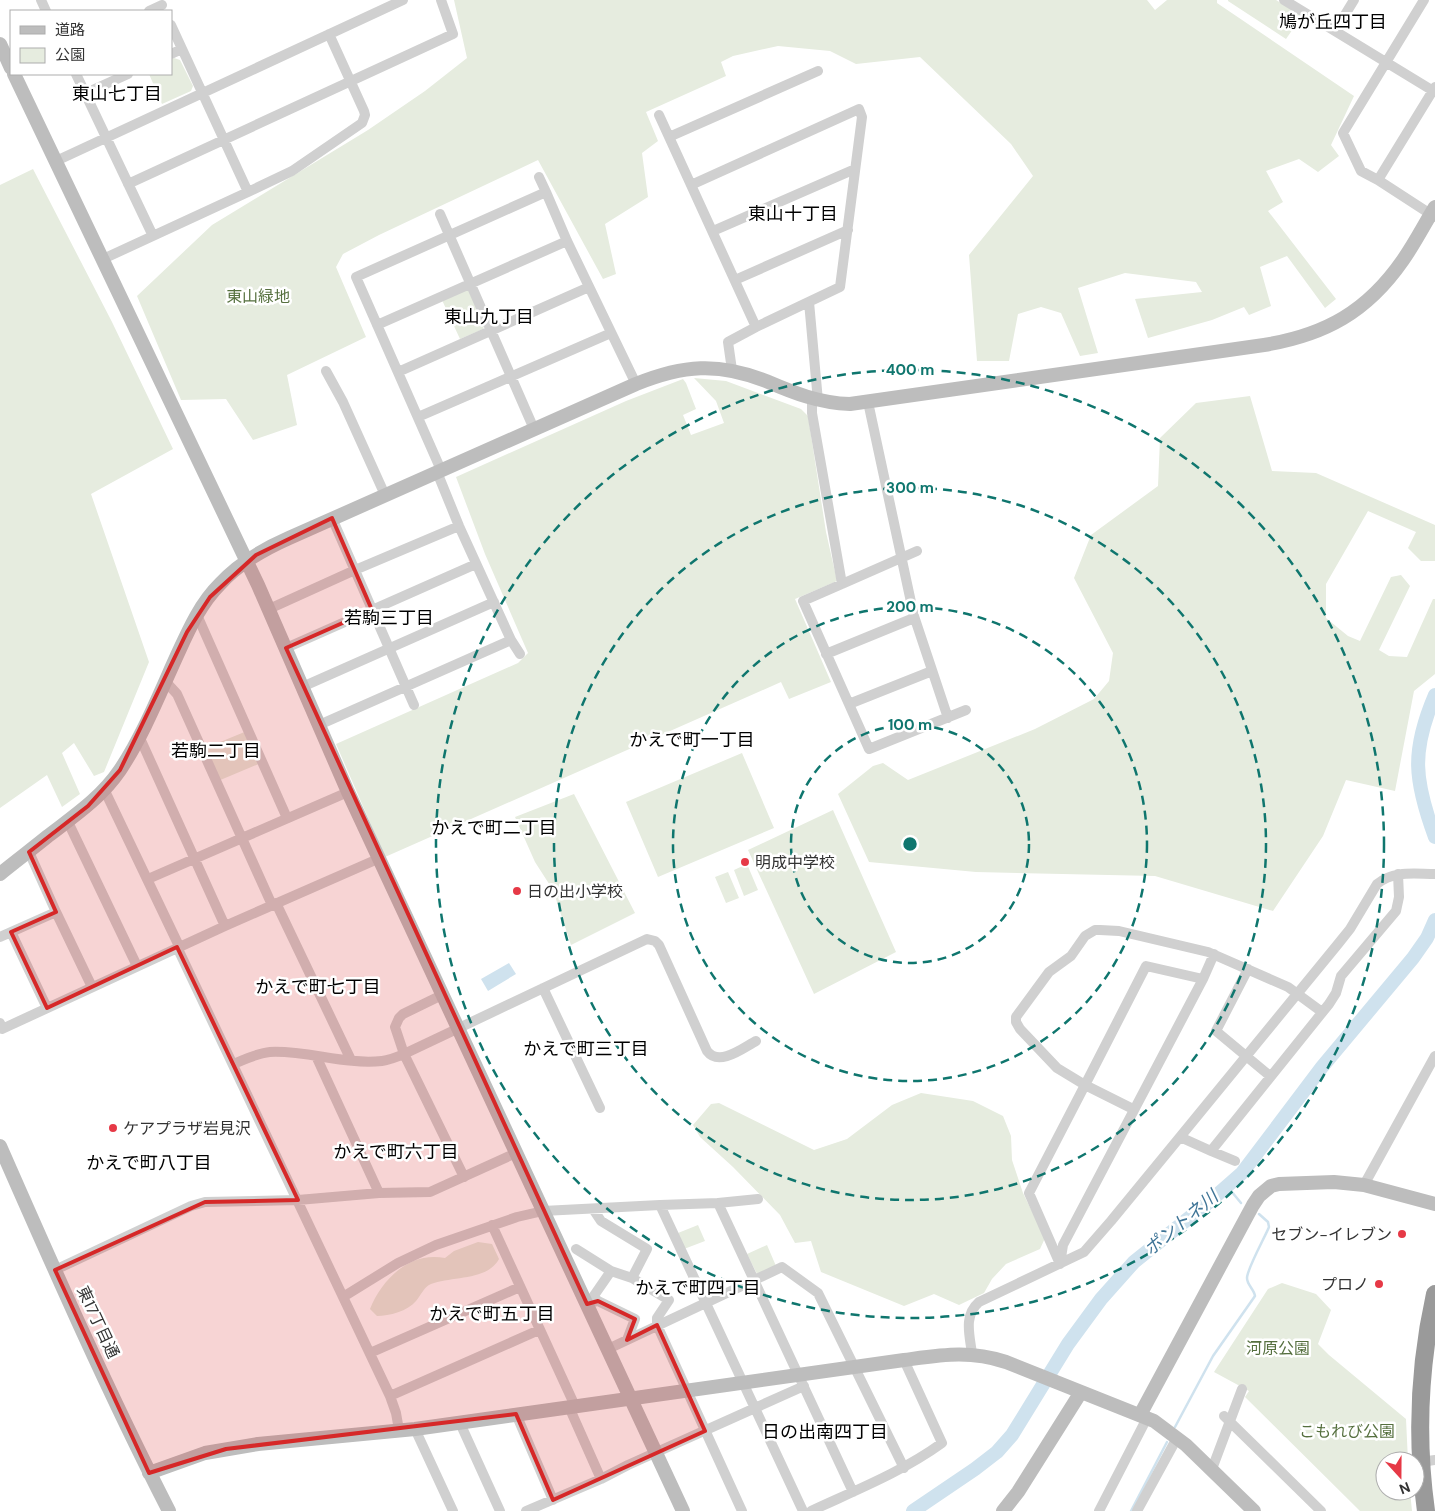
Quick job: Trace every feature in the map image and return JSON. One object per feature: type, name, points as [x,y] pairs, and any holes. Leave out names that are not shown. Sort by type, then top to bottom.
[{"type":"highway","points":[[1426,1511],[1428,1461],[1420,1435],[1422,1376],[1426,1338],[1435,1294]]},
{"type":"street","points":[[56,160],[403,0]]},
{"type":"street","points":[[128,184],[453,34],[441,0]]},
{"type":"street","points":[[1285,0],[1434,90],[1378,180]]},
{"type":"street","points":[[1336,31],[1354,0]]},
{"type":"street","points":[[0,874],[88,806],[120,770],[139,736],[196,615],[220,584],[246,561],[269,547],[332,518],[636,384],[666,372],[689,368],[715,368],[732,370],[816,400],[837,404],[868,402],[1270,344],[1306,336],[1336,322],[1370,299],[1399,266],[1434,213],[1361,171],[1343,133],[1424,0]]},
{"type":"street","points":[[172,27],[248,192]]},
{"type":"street","points":[[103,259],[303,165],[362,123],[365,116],[351,80],[329,34]]},
{"type":"street","points":[[0,44],[10,66]]},
{"type":"street","points":[[172,54],[182,49]]},
{"type":"street","points":[[669,138],[818,71]]},
{"type":"street","points":[[14,75],[269,609],[348,792],[543,1211],[592,1302],[608,1349],[683,1511]]},
{"type":"street","points":[[77,75],[153,236]]},
{"type":"street","points":[[86,93],[126,75]]},
{"type":"street","points":[[691,185],[860,109],[862,117],[840,287],[728,342],[732,370]]},
{"type":"street","points":[[659,115],[756,327]]},
{"type":"street","points":[[713,231],[855,169]]},
{"type":"street","points":[[539,177],[567,241],[636,384]]},
{"type":"street","points":[[520,654],[511,640],[459,526],[418,417],[356,277],[546,192]]},
{"type":"street","points":[[440,214],[534,429]]},
{"type":"street","points":[[735,280],[848,230]]},
{"type":"street","points":[[377,325],[567,241]]},
{"type":"street","points":[[398,372],[589,287]]},
{"type":"street","points":[[809,302],[816,400],[812,413],[842,584]]},
{"type":"street","points":[[418,417],[611,333]]},
{"type":"street","points":[[326,371],[343,402],[385,495]]},
{"type":"street","points":[[868,402],[914,618],[948,718]]},
{"type":"street","points":[[332,518],[414,705]]},
{"type":"street","points":[[269,609],[459,526]]},
{"type":"street","points":[[917,551],[803,601],[869,749],[966,710]]},
{"type":"street","points":[[286,648],[476,564]]},
{"type":"street","points":[[302,687],[494,602]]},
{"type":"street","points":[[196,615],[287,818]]},
{"type":"street","points":[[826,654],[914,618]]},
{"type":"street","points":[[318,725],[511,640]]},
{"type":"street","points":[[849,704],[932,670]]},
{"type":"street","points":[[165,681],[177,694],[242,837],[351,1060]]},
{"type":"street","points":[[139,736],[225,926]]},
{"type":"street","points":[[104,789],[390,1396],[396,1413],[398,1430]]},
{"type":"street","points":[[148,879],[348,792]]},
{"type":"street","points":[[68,822],[137,966]]},
{"type":"street","points":[[28,852],[92,987]]},
{"type":"street","points":[[0,1023],[2,1029],[178,947],[380,858]]},
{"type":"street","points":[[972,1354],[968,1319],[975,1305],[1078,1256],[1089,1247],[1350,929],[1377,884],[1383,879],[1398,874],[1433,874]]},
{"type":"street","points":[[1211,1150],[1322,1012],[1336,993],[1341,976],[1396,911],[1399,897],[1398,874]]},
{"type":"street","points":[[0,937],[56,912]]},
{"type":"street","points":[[1133,1109],[1085,1085],[1057,1068],[1020,1029],[1016,1022],[1016,1016],[1049,972],[1071,956],[1085,936],[1096,930],[1119,931],[1214,954],[1297,992],[1322,1012]]},
{"type":"street","points":[[10,932],[47,1008]]},
{"type":"street","points":[[233,1064],[269,1052],[288,1052],[351,1060],[380,1061],[404,1054],[647,938],[659,946],[710,1056],[716,1058],[726,1056],[756,1041]]},
{"type":"street","points":[[1060,1264],[1063,1245],[1203,979],[1214,954]]},
{"type":"street","points":[[1060,1264],[1029,1193],[1146,966],[1203,979]]},
{"type":"street","points":[[1248,969],[1216,1031],[1270,1076]]},
{"type":"street","points":[[543,988],[600,1108]]},
{"type":"street","points":[[442,995],[403,1014],[395,1027],[404,1054],[464,1177]]},
{"type":"street","points":[[316,1056],[379,1193]]},
{"type":"street","points":[[1364,1186],[1435,1056]]},
{"type":"street","points":[[1180,1137],[1235,1162]]},
{"type":"street","name":"東17丁目通","points":[[0,1146],[55,1270],[168,1511]]},
{"type":"street","points":[[55,1270],[192,1206],[205,1202],[298,1200],[379,1193],[430,1192],[516,1153]]},
{"type":"street","points":[[1098,1511],[1144,1417],[1259,1196],[1266,1189],[1279,1184],[1334,1182],[1364,1186],[1435,1204]]},
{"type":"street","points":[[344,1297],[420,1252],[527,1214],[543,1211],[718,1203],[758,1199]]},
{"type":"street","points":[[718,1203],[853,1492]]},
{"type":"street","points":[[660,1205],[803,1511]]},
{"type":"street","points":[[593,1209],[601,1221],[647,1249],[632,1278]]},
{"type":"street","points":[[492,1225],[539,1330],[601,1479]]},
{"type":"street","points":[[576,1249],[611,1271],[632,1278],[669,1300],[657,1318],[657,1325],[742,1511]]},
{"type":"street","points":[[608,1349],[782,1267],[818,1293],[904,1468]]},
{"type":"street","points":[[592,1302],[593,1297],[611,1271]]},
{"type":"street","points":[[370,1353],[520,1287]]},
{"type":"street","points":[[592,1302],[635,1319],[627,1340]]},
{"type":"street","points":[[390,1396],[539,1330]]},
{"type":"street","points":[[149,1472],[226,1448],[415,1429],[742,1382],[802,1380],[856,1367],[904,1360],[951,1354],[972,1354],[1006,1362],[1154,1421],[1177,1438],[1212,1469],[1254,1511]]},
{"type":"street","points":[[811,1511],[904,1468],[942,1443],[904,1360]]},
{"type":"street","points":[[526,1511],[754,1409],[802,1380]]},
{"type":"street","points":[[1212,1469],[1227,1418],[1242,1389]]},
{"type":"street","points":[[1008,1510],[1081,1392]]},
{"type":"street","points":[[516,1414],[553,1500]]},
{"type":"street","points":[[1227,1418],[1321,1511]]},
{"type":"street","points":[[460,1423],[500,1511]]},
{"type":"street","points":[[415,1429],[453,1511]]},
{"type":"street","points":[[1137,1511],[1177,1438]]},
{"type":"highlighted area","points":[[332,518],[372,610],[286,648],[587,1304],[598,1301],[635,1319],[627,1340],[657,1325],[705,1431],[553,1500],[516,1414],[226,1449],[149,1473],[55,1270],[205,1202],[298,1200],[177,947],[47,1008],[11,932],[56,912],[29,852],[88,806],[120,770],[187,632],[210,597],[256,555]]},
{"type":"green space","name":"東山緑地","points":[[454,0],[1147,0],[1155,10],[1167,0],[1217,0],[1217,3],[1354,96],[1331,145],[1339,156],[1318,172],[1299,159],[1266,171],[1283,202],[1268,211],[1336,299],[1325,308],[1287,256],[1260,267],[1271,306],[1249,315],[1244,307],[1212,320],[1148,338],[1135,299],[1202,292],[1196,282],[1125,273],[1078,288],[1098,353],[1080,356],[1061,313],[1041,307],[1018,314],[1009,361],[977,361],[969,255],[1033,176],[1011,144],[920,57],[856,64],[830,51],[778,46],[733,56],[721,62],[726,76],[646,112],[658,141],[642,153],[648,197],[605,224],[616,274],[603,279],[538,160],[343,254],[336,267],[366,337],[287,375],[297,425],[253,440],[226,399],[181,400],[137,296],[212,225],[368,130],[425,91],[467,58]]},
{"type":"green space","points":[[1228,0],[1276,0],[1302,16],[1286,39]]},
{"type":"green space","points":[[172,59],[180,60],[193,86],[191,91],[162,104],[149,75],[172,75]]},
{"type":"green space","points":[[33,169],[112,322],[173,449],[91,494],[149,662],[104,772],[94,776],[74,743],[62,753],[80,794],[62,807],[47,775],[0,808],[0,185]]},
{"type":"green space","points":[[466,290],[470,291],[484,326],[483,329],[460,339],[442,300]]},
{"type":"green space","points":[[694,378],[726,381],[801,409],[808,416],[826,532],[837,581],[795,599],[831,682],[789,699],[781,682],[385,857],[336,744],[518,663],[528,653],[485,554],[456,477],[626,401],[683,379],[696,409],[683,415],[691,435],[724,423],[716,401]]},
{"type":"green space","points":[[1250,396],[1272,471],[1316,473],[1435,525],[1435,561],[1421,561],[1408,548],[1416,532],[1368,511],[1326,584],[1326,618],[1348,636],[1360,641],[1391,577],[1401,575],[1410,586],[1379,650],[1389,656],[1407,657],[1433,599],[1435,599],[1435,674],[1414,691],[1395,791],[1346,780],[1323,836],[1273,911],[1155,876],[976,872],[869,862],[838,794],[873,766],[883,763],[908,780],[1035,729],[1094,699],[1109,681],[1113,653],[1074,578],[1091,535],[1158,486],[1160,438],[1196,403]]},
{"type":"green space","points":[[247,731],[261,763],[218,781],[203,749]]},
{"type":"green space","points":[[742,753],[774,828],[658,877],[626,802]]},
{"type":"green space","points":[[574,794],[635,913],[571,945],[553,890],[535,862],[515,817]]},
{"type":"green space","points":[[833,810],[896,952],[814,994],[748,850]]},
{"type":"green space","points":[[747,864],[758,890],[744,896],[734,870]]},
{"type":"green space","points":[[728,872],[739,898],[726,903],[715,877]]},
{"type":"green space","points":[[921,1093],[973,1101],[1003,1116],[1011,1136],[1012,1160],[1023,1193],[1045,1238],[1040,1249],[1006,1264],[992,1279],[984,1293],[959,1305],[934,1294],[904,1306],[821,1272],[811,1241],[795,1243],[780,1215],[733,1167],[700,1137],[693,1125],[711,1104],[719,1103],[814,1150],[847,1139],[892,1105]]},
{"type":"green space","points":[[698,1225],[705,1241],[684,1249],[678,1233]]},
{"type":"green space","points":[[478,1242],[492,1244],[499,1259],[486,1271],[468,1277],[431,1284],[424,1289],[413,1305],[398,1312],[377,1316],[370,1309],[382,1287],[409,1263],[432,1257],[445,1258],[454,1251]]},
{"type":"green space","points":[[767,1245],[776,1266],[757,1274],[747,1254]]},
{"type":"green space","points":[[1282,1283],[1316,1294],[1331,1310],[1318,1344],[1406,1419],[1408,1451],[1375,1451],[1375,1501],[1411,1501],[1412,1511],[1360,1511],[1245,1397],[1249,1391],[1214,1372],[1268,1289]]},
{"type":"water","points":[[509,963],[516,974],[488,991],[481,979]]},
{"type":"waterway","name":"ポントネ川","points":[[1435,695],[1422,733],[1418,766],[1423,799],[1435,837]]},
{"type":"waterway","name":"ポントネ川","points":[[913,1511],[997,1452],[1012,1435],[1068,1344],[1101,1299],[1134,1262],[1242,1173],[1322,1067],[1413,958],[1427,938],[1435,920]]},
{"type":"waterway","points":[[1227,1186],[1241,1203]]},
{"type":"waterway","points":[[1175,1427],[1213,1356],[1255,1296],[1247,1278],[1269,1227],[1268,1222],[1259,1214]]},
{"type":"waterway","points":[[1131,1511],[1167,1442]]},
{"type":"place","name":"明成中学校","points":[[745,862]]},
{"type":"place","name":"日の出小学校","points":[[517,891]]},
{"type":"place","name":"ケアプラザ岩見沢","points":[[113,1128]]},
{"type":"place","name":"セブン-イレブン","points":[[1402,1234]]},
{"type":"place","name":"プロノ","points":[[1379,1284]]},
{"type":"district","name":"鳩が丘四丁目","points":[[1333,22]]},
{"type":"district","name":"東山七丁目","points":[[117,94]]},
{"type":"district","name":"東山十丁目","points":[[793,214]]},
{"type":"district","name":"東山九丁目","points":[[489,317]]},
{"type":"district","name":"若駒三丁目","points":[[389,618]]},
{"type":"district","name":"かえで町一丁目","points":[[692,740]]},
{"type":"district","name":"若駒二丁目","points":[[216,751]]},
{"type":"district","name":"かえで町二丁目","points":[[494,828]]},
{"type":"district","name":"かえで町七丁目","points":[[318,987]]},
{"type":"district","name":"かえで町三丁目","points":[[586,1049]]},
{"type":"district","name":"かえで町六丁目","points":[[396,1152]]},
{"type":"district","name":"かえで町八丁目","points":[[149,1163]]},
{"type":"district","name":"かえで町四丁目","points":[[698,1288]]},
{"type":"district","name":"かえで町五丁目","points":[[492,1314]]},
{"type":"district","name":"日の出南四丁目","points":[[825,1432]]},
{"type":"park label","name":"河原公園","points":[[1278,1348]]},
{"type":"park label","name":"こもれび公園","points":[[1347,1431]]}]
